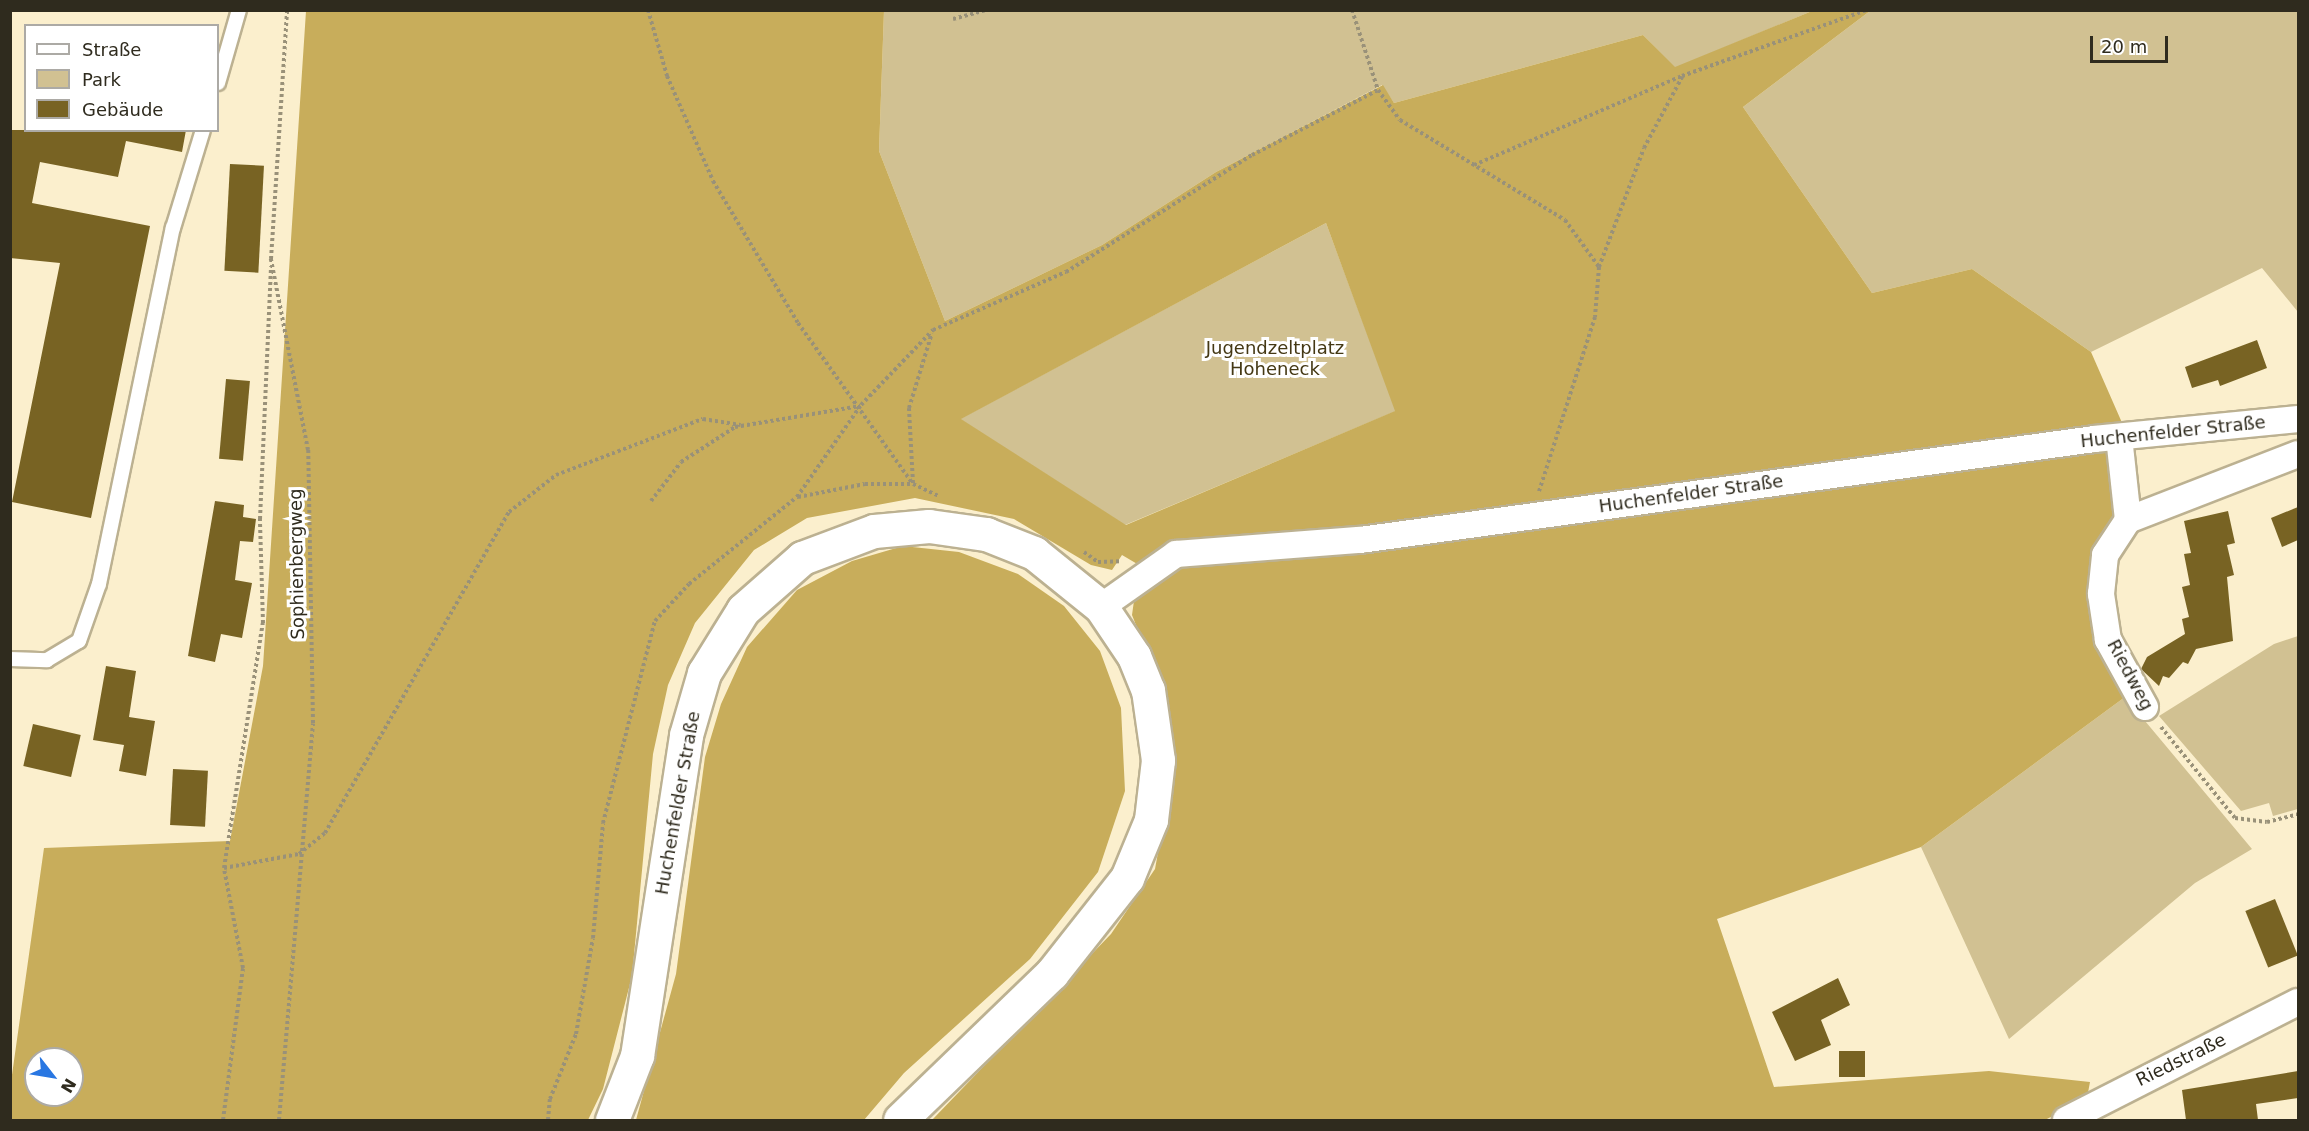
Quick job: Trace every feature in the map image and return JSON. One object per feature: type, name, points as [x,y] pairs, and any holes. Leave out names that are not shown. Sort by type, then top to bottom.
[{"type":"main road","name":"Huchenfelder Straße","points":[[612,1120],[637,1056],[686,735],[704,673],[743,610],[802,558],[874,531],[929,526],[986,534],[1034,553],[1101,607],[1134,656],[1156,724],[1151,820],[1127,878],[1087,932],[900,1120]]},
{"type":"street","name":"Huchenfelder Straße","points":[[1101,607],[1176,554],[1360,540],[2119,437],[2298,419]]},
{"type":"street","points":[[2119,437],[2128,520],[2298,454]]},
{"type":"street","name":"Riedweg","points":[[2128,520],[2105,555],[2101,594],[2108,640],[2145,707]]},
{"type":"street","name":"Riedstraße","points":[[2066,1120],[2298,1002]]},
{"type":"lane","points":[[219,80],[239,10]]},
{"type":"lane","points":[[10,659],[47,660],[79,641],[99,584],[174,228],[202,132]]},
{"type":"path","name":"Sophienbergweg","points":[[279,1120],[299,854],[313,723],[309,450],[271,259],[287,10]]},
{"type":"path","points":[[648,10],[667,76],[713,181],[798,323],[861,405],[913,484]]},
{"type":"path","points":[[953,19],[987,10]]},
{"type":"path","points":[[1352,10],[1378,90],[1400,120],[1565,220],[1599,267]]},
{"type":"path","points":[[1474,165],[1683,76],[1866,10]]},
{"type":"path","points":[[1532,516],[1595,317],[1599,267],[1644,148],[1683,76]]},
{"type":"path","points":[[548,1120],[550,1099],[576,1034],[593,938],[603,823],[655,621],[689,584],[797,497],[861,405],[933,330],[1066,273],[1252,155],[1378,90]]},
{"type":"path","points":[[223,1120],[243,968],[224,868],[262,623],[260,519],[271,259]]},
{"type":"path","points":[[913,484],[909,408],[933,330]]},
{"type":"path","points":[[224,868],[299,854],[325,833],[509,512],[556,475],[703,419],[741,425],[861,405]]},
{"type":"path","points":[[651,501],[681,462],[741,425]]},
{"type":"path","points":[[797,497],[865,484],[913,484]]},
{"type":"path","name":"Riedweg","points":[[2145,707],[2235,818],[2267,822],[2298,814]]},
{"type":"green space","points":[[884,11],[1812,11],[1675,68],[1643,35],[1394,103],[1382,85],[1216,172],[1102,245],[945,321],[879,151]]},
{"type":"green space","points":[[1870,11],[2298,11],[2298,312],[2262,268],[2091,352],[1972,269],[1872,293],[1743,107]]},
{"type":"green space","name":"Jugendzeltplatz Hoheneck","points":[[1326,223],[1396,411],[1125,525],[960,419]]},
{"type":"green space","points":[[2298,636],[2298,809],[2273,816],[2269,803],[2241,811],[2159,716],[2274,644]]},
{"type":"green space","points":[[2125,697],[2252,849],[2195,883],[2009,1039],[1921,847]]},
{"type":"shaded area","points":[[306,11],[884,11],[879,151],[945,321],[1102,245],[1216,172],[1383,85],[1394,103],[1643,35],[1675,67],[1812,11],[1870,11],[1743,107],[1872,293],[1972,269],[2091,352],[2123,425],[2119,519],[2097,554],[2090,608],[2125,697],[1921,847],[1717,919],[1774,1087],[1989,1071],[2090,1082],[2087,1098],[2045,1120],[932,1120],[1111,934],[1155,869],[1175,759],[1165,698],[1132,615],[1139,565],[1122,555],[1112,570],[1091,565],[1014,519],[915,498],[807,518],[754,550],[695,623],[668,685],[653,754],[632,976],[603,1089],[588,1120],[11,1120],[11,1082],[44,848],[230,841],[263,666]],"holes":[[[1326,223],[1395,411],[1126,525],[961,419]]]},
{"type":"shaded area","points":[[903,546],[959,552],[1018,574],[1064,606],[1100,651],[1121,708],[1125,791],[1098,872],[1030,959],[904,1073],[864,1120],[636,1120],[676,974],[705,757],[721,704],[747,647],[797,590],[852,561]]},
{"type":"building","points":[[10,130],[24,130],[24,132],[186,132],[182,152],[126,141],[118,177],[40,162],[32,203],[150,226],[91,518],[12,502],[60,263],[10,258]]},
{"type":"building","points":[[230,164],[264,166],[258,273],[224,271]]},
{"type":"building","points":[[2257,340],[2267,368],[2220,386],[2218,380],[2192,388],[2185,367]]},
{"type":"building","points":[[226,379],[250,381],[243,461],[219,459]]},
{"type":"building","points":[[215,501],[244,505],[243,517],[256,519],[253,542],[240,541],[235,580],[252,583],[242,638],[221,634],[215,662],[188,656]]},
{"type":"building","points":[[2298,507],[2298,540],[2282,547],[2271,518]]},
{"type":"building","points":[[2228,511],[2235,543],[2227,545],[2234,575],[2227,577],[2233,641],[2196,649],[2188,664],[2183,662],[2169,678],[2163,676],[2159,686],[2141,669],[2147,657],[2185,634],[2182,619],[2189,617],[2182,587],[2190,585],[2184,554],[2191,553],[2184,521]]},
{"type":"building","points":[[106,666],[136,671],[129,717],[155,721],[146,776],[119,771],[124,745],[93,740]]},
{"type":"building","points":[[33,724],[81,735],[71,777],[23,766]]},
{"type":"building","points":[[173,769],[208,771],[205,827],[170,825]]},
{"type":"building","points":[[2275,899],[2298,956],[2268,968],[2245,911]]},
{"type":"building","points":[[1838,978],[1850,1005],[1821,1020],[1831,1045],[1795,1061],[1772,1012]]},
{"type":"building","points":[[1839,1051],[1865,1051],[1865,1077],[1839,1077]]},
{"type":"building","points":[[2298,1071],[2298,1098],[2256,1104],[2258,1120],[2186,1120],[2182,1090]]}]
